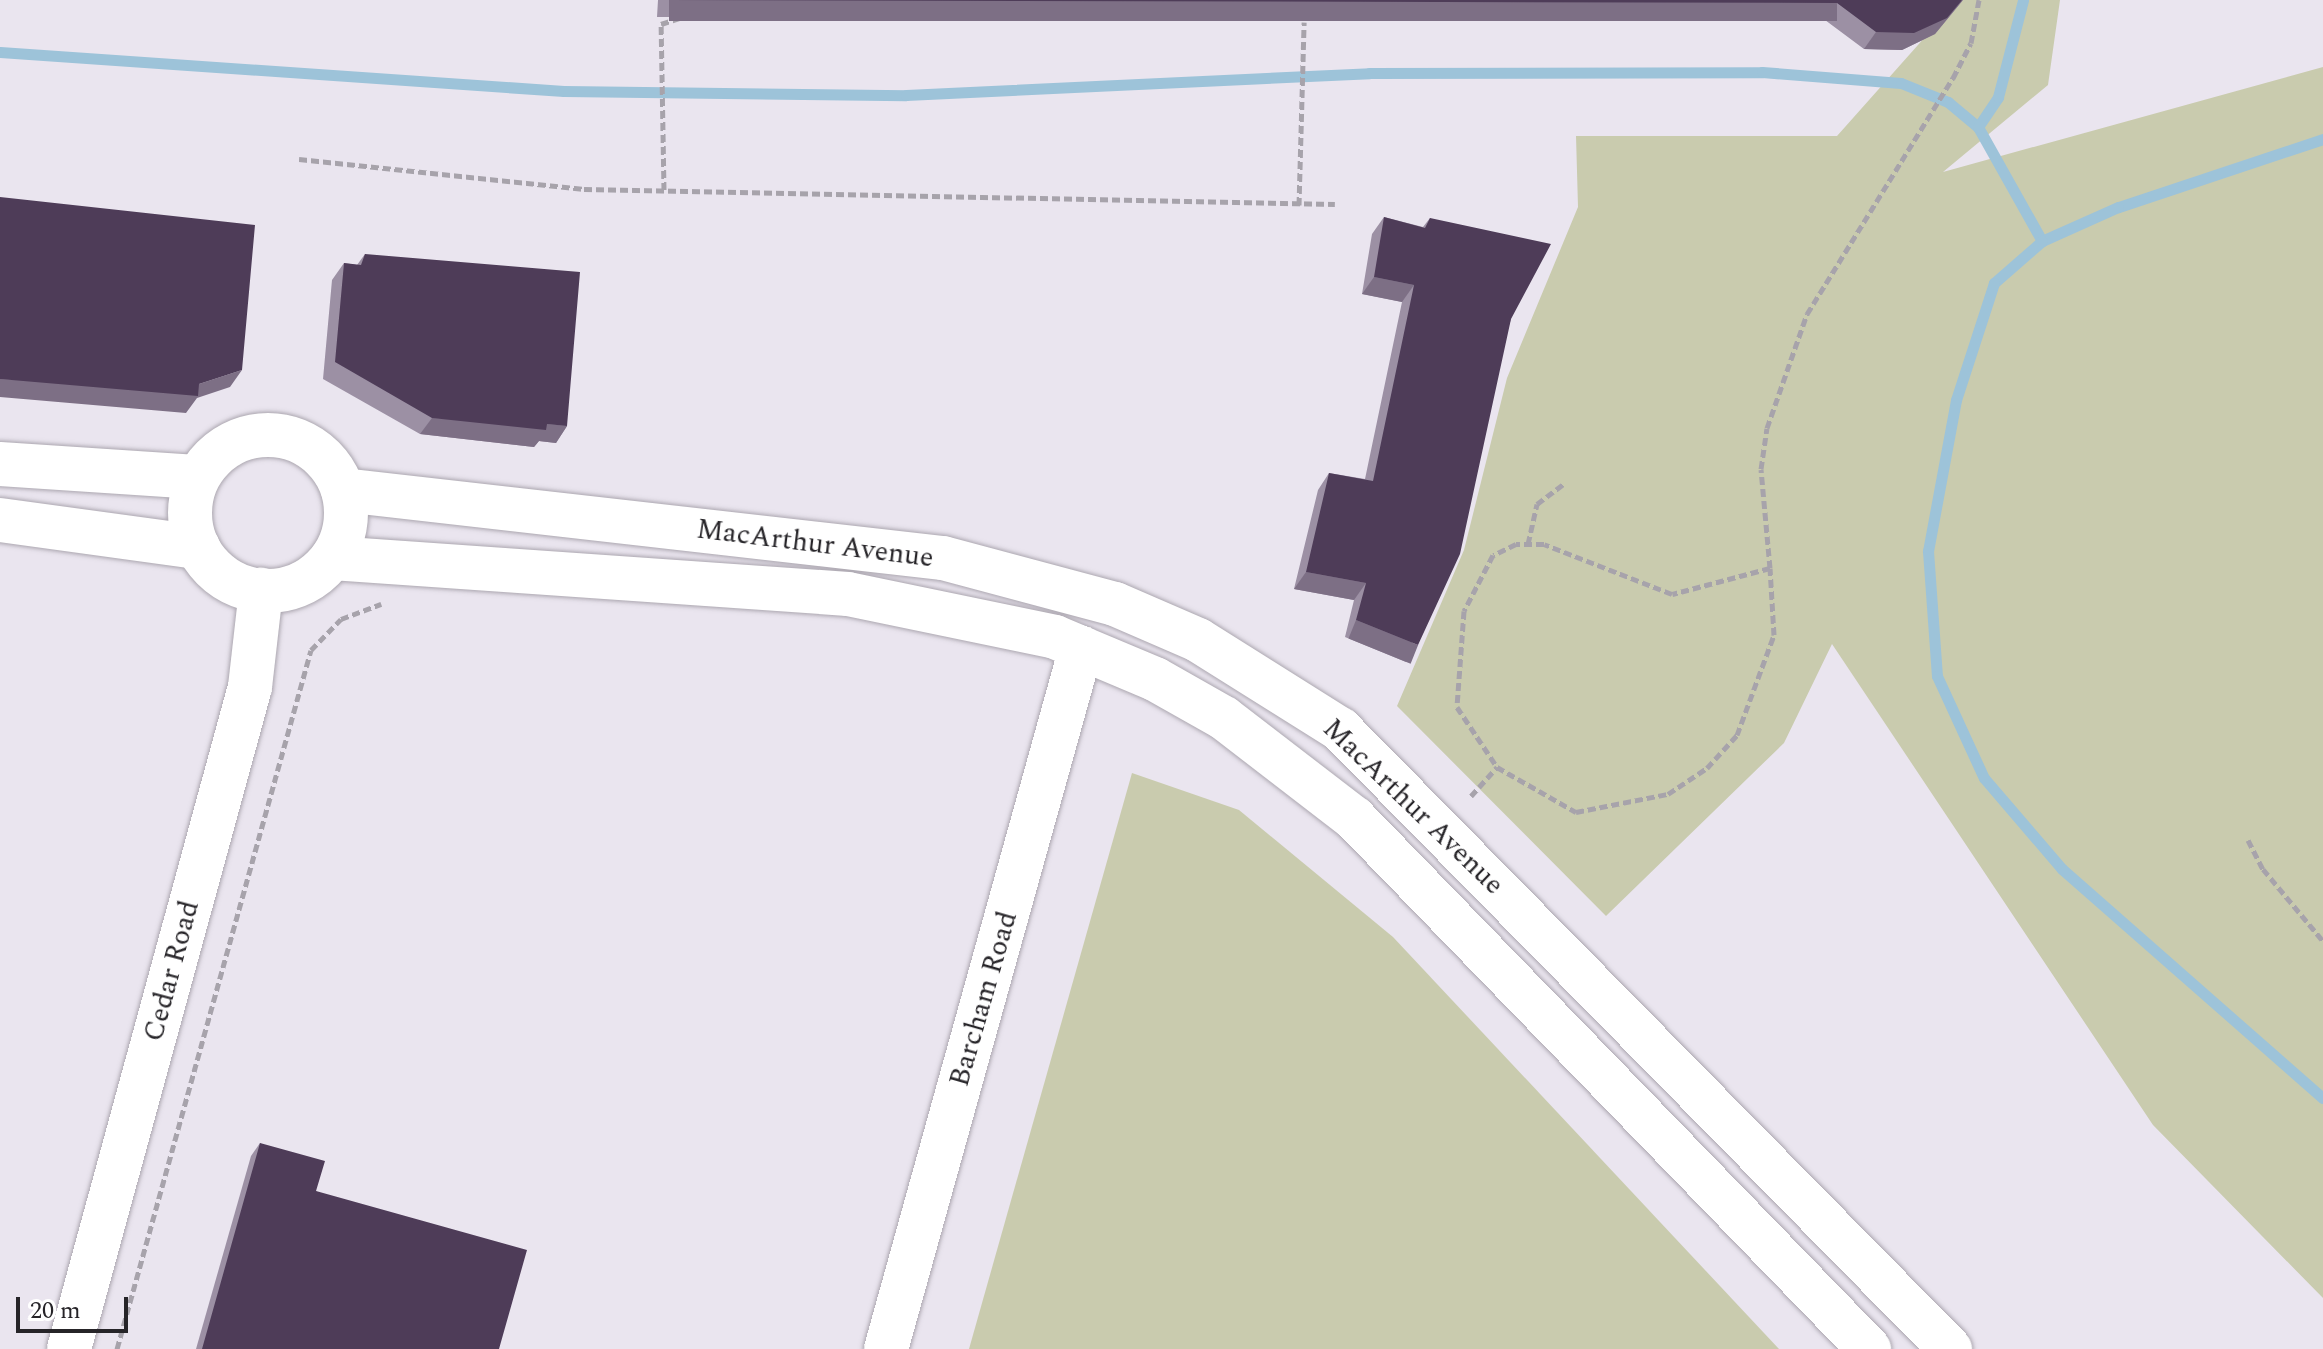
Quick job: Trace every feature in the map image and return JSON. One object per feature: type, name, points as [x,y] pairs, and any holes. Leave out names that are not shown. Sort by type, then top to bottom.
[{"type":"street","points":[[263,435],[313,449],[343,490],[347,514],[332,558],[313,577],[261,590],[213,569],[198,547],[191,525],[197,477],[236,441],[263,435]]},
{"type":"street","points":[[0,464],[197,477]]},
{"type":"street","name":"MacArthur Avenue","points":[[343,490],[943,558],[1115,604],[1198,640],[1340,729],[1950,1349]]},
{"type":"street","points":[[0,520],[198,547]]},
{"type":"street","name":"MacArthur Avenue","points":[[332,558],[412,561],[848,594],[964,613],[1081,648],[1224,718],[1354,818],[1869,1349]]},
{"type":"street","name":"Cedar Road","points":[[69,1349],[250,687],[261,590]]},
{"type":"street","name":"Barcham Road","points":[[886,1349],[1081,648]]},
{"type":"path","points":[[1770,568],[1672,594],[1528,544],[1493,555],[1478,578],[1464,611],[1456,666],[1457,707],[1497,767],[1576,812],[1668,794],[1707,768],[1737,735],[1758,695],[1774,635],[1770,568],[1761,469],[1788,365],[1807,314],[1953,78],[1971,43],[1979,0]]},
{"type":"path","points":[[664,190],[661,24],[680,18]]},
{"type":"path","points":[[1299,205],[1304,22]]},
{"type":"path","points":[[299,159],[584,189],[1335,204]]},
{"type":"path","points":[[1528,544],[1537,504],[1564,484]]},
{"type":"path","points":[[117,1349],[311,650],[341,619],[407,599],[412,561]]},
{"type":"path","points":[[1471,796],[1497,767]]},
{"type":"path","points":[[2248,840],[2263,869],[2323,941]]},
{"type":"green space","points":[[1958,0],[2060,0],[2048,85],[1943,172],[2323,67],[2323,1298],[2153,1125],[1832,644],[1784,743],[1606,916],[1397,706],[1464,550],[1507,378],[1578,207],[1576,136],[1837,136]]},
{"type":"green space","points":[[1132,773],[1239,810],[1393,937],[1779,1349],[969,1349]]},
{"type":"building","points":[[669,0],[1962,0],[1947,18],[1914,33],[1876,32],[1837,3]]},
{"type":"building","points":[[0,197],[255,225],[242,370],[199,384],[198,396],[0,379]]},
{"type":"building","points":[[1384,217],[1425,228],[1430,218],[1551,244],[1511,319],[1460,554],[1418,645],[1356,620],[1366,583],[1306,572],[1329,473],[1373,481],[1414,285],[1374,277]]},
{"type":"building","points":[[365,254],[580,272],[567,426],[547,424],[546,430],[432,418],[335,362],[344,263],[361,265]]},
{"type":"building","points":[[260,1143],[325,1161],[316,1191],[527,1250],[499,1349],[202,1349]]},
{"type":"waterway","points":[[1978,127],[1998,97],[2023,0]]},
{"type":"waterway","points":[[0,52],[564,91],[906,95],[1369,73],[1762,72],[1901,83],[1948,102],[1978,127],[2042,241]]},
{"type":"waterway","points":[[2323,139],[2118,207],[2042,241],[1994,283],[1956,400],[1928,551],[1937,676],[1984,778],[2062,869],[2323,1098]]}]
